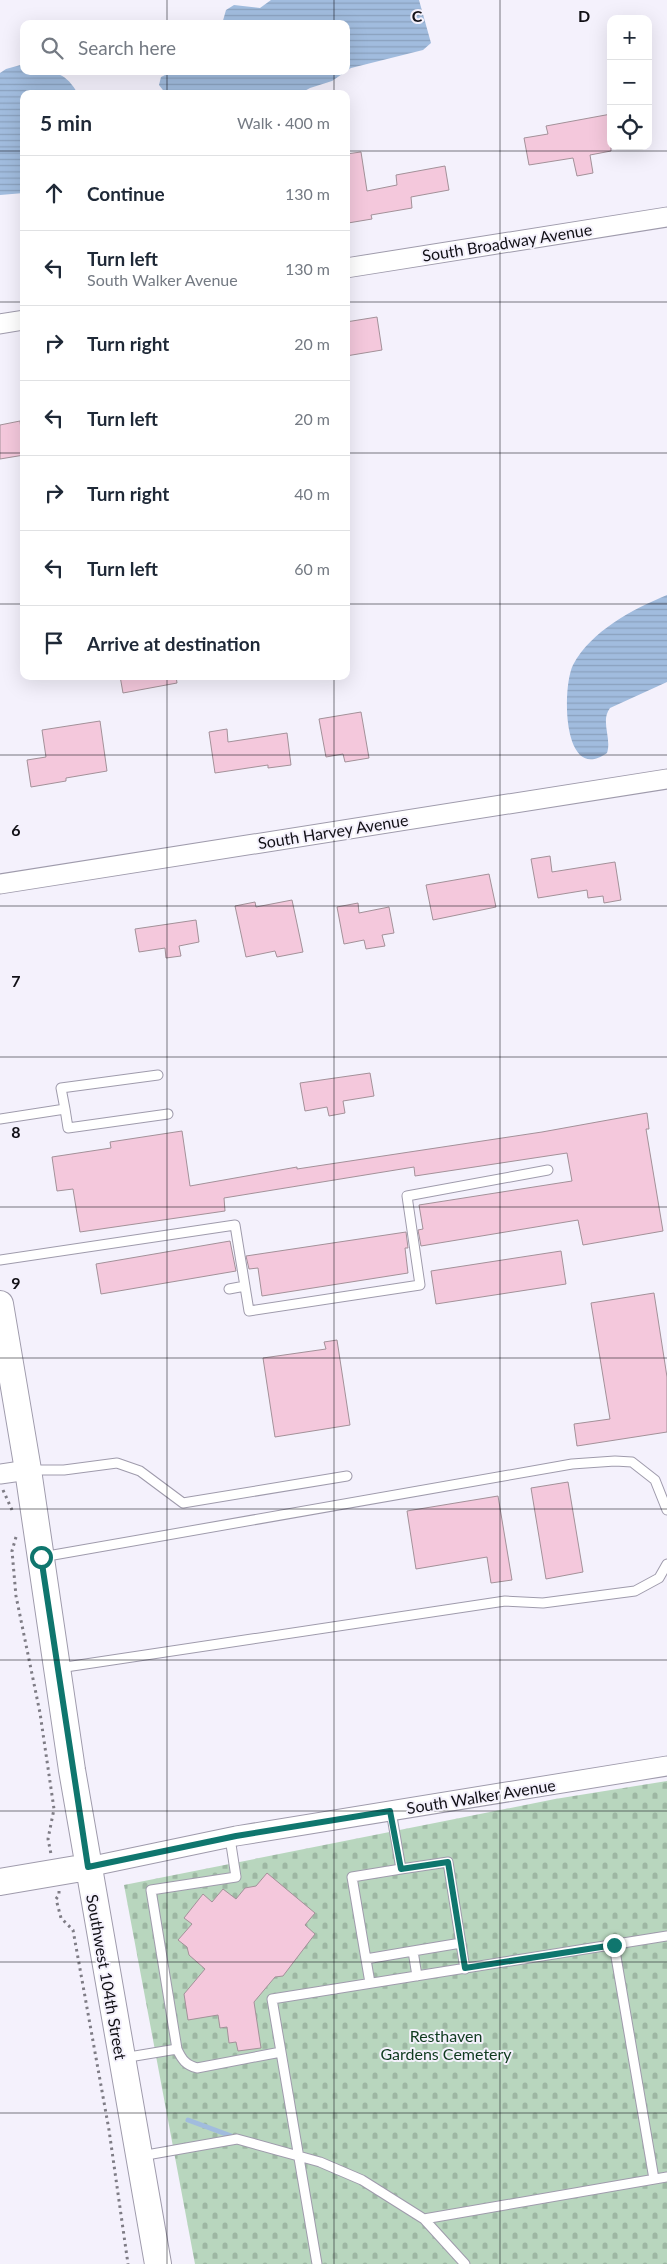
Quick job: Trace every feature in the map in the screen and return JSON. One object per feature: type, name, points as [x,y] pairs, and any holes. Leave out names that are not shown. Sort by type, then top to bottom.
[{"type":"main road","name":"Southwest 104th Street","points":[[0,1304],[28,1470],[88,1867],[158,2264]]},
{"type":"main road","name":"South Walker Avenue","points":[[0,1882],[88,1867]]},
{"type":"street","name":"South Broadway Avenue","points":[[350,267],[667,216]]},
{"type":"street","points":[[0,324],[20,321]]},
{"type":"street","name":"South Harvey Avenue","points":[[0,884],[667,779]]},
{"type":"street","points":[[0,1474],[28,1470]]},
{"type":"street","name":"South Walker Avenue","points":[[88,1867],[230,1838],[667,1766]]},
{"type":"lane","points":[[158,1074],[61,1088],[68,1128],[168,1114]]},
{"type":"lane","points":[[0,1119],[64,1109]]},
{"type":"lane","points":[[0,1260],[235,1225],[249,1311],[420,1285],[407,1196],[548,1170]]},
{"type":"lane","points":[[230,1289],[245,1286]]},
{"type":"lane","points":[[41,1557],[572,1464],[615,1461],[632,1462],[655,1480],[667,1510]]},
{"type":"lane","points":[[28,1470],[64,1470],[117,1463],[140,1470],[183,1503],[347,1476]]},
{"type":"lane","points":[[57,1668],[505,1601],[543,1603],[635,1590],[659,1578],[667,1564]]},
{"type":"lane","points":[[390,1811],[401,1869]]},
{"type":"lane","points":[[230,1838],[236,1877],[151,1890],[177,2049],[181,2058],[188,2066],[197,2068],[281,2052]]},
{"type":"lane","points":[[370,1984],[352,1877],[448,1862],[465,1968]]},
{"type":"lane","points":[[317,2264],[272,1999],[667,1936]]},
{"type":"lane","points":[[366,1959],[461,1943]]},
{"type":"lane","points":[[614,1945],[654,2179]]},
{"type":"lane","points":[[413,1951],[417,1976]]},
{"type":"lane","points":[[121,2058],[177,2049]]},
{"type":"lane","points":[[138,2156],[237,2139],[320,2162],[362,2180],[424,2219],[465,2264]]},
{"type":"lane","points":[[424,2219],[667,2177]]},
{"type":"green space","name":"Resthaven Gardens Cemetery","points":[[667,1781],[667,2264],[195,2264],[124,1885],[555,1799]]},
{"type":"water","points":[[271,0],[419,0],[431,43],[423,50],[350,69],[350,20],[223,20],[226,10],[234,5],[260,8]]},
{"type":"water","points":[[20,65],[20,75],[61,75],[67,79],[76,90],[20,90],[20,193],[0,195],[0,73],[6,69]]},
{"type":"water","points":[[165,75],[341,75],[332,81],[306,90],[163,90],[159,85],[161,77]]},
{"type":"water","points":[[667,595],[667,682],[610,708],[606,718],[607,753],[592,759],[581,756],[574,745],[569,729],[567,711],[569,676],[573,665],[590,642],[614,622],[640,607]]},
{"type":"building","points":[[607,115],[607,150],[611,151],[590,155],[593,173],[577,176],[573,158],[529,165],[524,138],[548,134],[546,126]]},
{"type":"building","points":[[361,152],[367,191],[397,185],[396,175],[445,166],[449,190],[411,197],[412,208],[371,215],[372,219],[350,223],[350,153]]},
{"type":"building","points":[[377,317],[382,350],[350,355],[350,321]]},
{"type":"building","points":[[20,421],[20,456],[0,459],[0,425]]},
{"type":"building","points":[[121,680],[177,680],[177,683],[123,693]]},
{"type":"building","points":[[361,712],[369,758],[345,762],[343,754],[326,757],[319,719]]},
{"type":"building","points":[[100,721],[107,771],[66,778],[66,781],[31,787],[27,760],[46,757],[42,730]]},
{"type":"building","points":[[227,729],[228,742],[287,733],[291,765],[268,768],[268,765],[215,773],[209,732]]},
{"type":"building","points":[[550,856],[552,872],[615,862],[621,900],[604,903],[603,896],[588,898],[587,890],[538,898],[531,859]]},
{"type":"building","points":[[489,874],[496,907],[433,920],[426,885]]},
{"type":"building","points":[[292,900],[303,952],[277,957],[275,951],[246,957],[235,906],[255,902],[256,907]]},
{"type":"building","points":[[358,903],[359,913],[389,907],[394,933],[382,935],[385,946],[366,949],[364,940],[344,944],[337,907]]},
{"type":"building","points":[[196,920],[199,942],[179,946],[181,956],[166,958],[165,948],[139,952],[135,929]]},
{"type":"building","points":[[370,1073],[374,1096],[343,1101],[345,1113],[329,1116],[327,1107],[305,1111],[300,1083]]},
{"type":"building","points":[[647,1113],[649,1129],[646,1129],[663,1231],[583,1245],[578,1220],[421,1246],[418,1230],[423,1229],[419,1205],[572,1181],[567,1153],[415,1176],[414,1167],[224,1198],[225,1211],[80,1232],[73,1189],[57,1191],[52,1157],[111,1148],[110,1142],[182,1131],[190,1186],[297,1167],[297,1169],[542,1132]]},
{"type":"building","points":[[406,1232],[408,1248],[405,1248],[408,1273],[262,1296],[258,1268],[249,1269],[246,1256]]},
{"type":"building","points":[[230,1241],[236,1271],[101,1294],[96,1264]]},
{"type":"building","points":[[561,1251],[566,1284],[436,1304],[431,1271]]},
{"type":"building","points":[[654,1293],[667,1377],[667,1432],[577,1446],[574,1424],[610,1419],[591,1303]]},
{"type":"building","points":[[337,1340],[350,1425],[275,1437],[263,1358],[326,1349],[324,1342]]},
{"type":"building","points":[[568,1482],[583,1572],[546,1579],[531,1488]]},
{"type":"building","points":[[498,1496],[512,1580],[491,1583],[487,1557],[416,1569],[407,1511]]},
{"type":"building","points":[[267,1873],[315,1913],[305,1925],[315,1934],[283,1976],[275,1977],[254,2002],[261,2048],[238,2051],[236,2042],[229,2043],[227,2027],[220,2028],[218,2015],[188,2020],[184,1994],[205,1969],[189,1955],[187,1947],[178,1940],[192,1924],[184,1918],[203,1894],[212,1902],[223,1889],[236,1899],[245,1888],[256,1886]]},
{"type":"waterway","points":[[188,2120],[234,2137]]},
{"type":"route","points":[[41,1557],[88,1867],[236,1836],[390,1811],[401,1869],[448,1862],[465,1968],[614,1945]]}]
